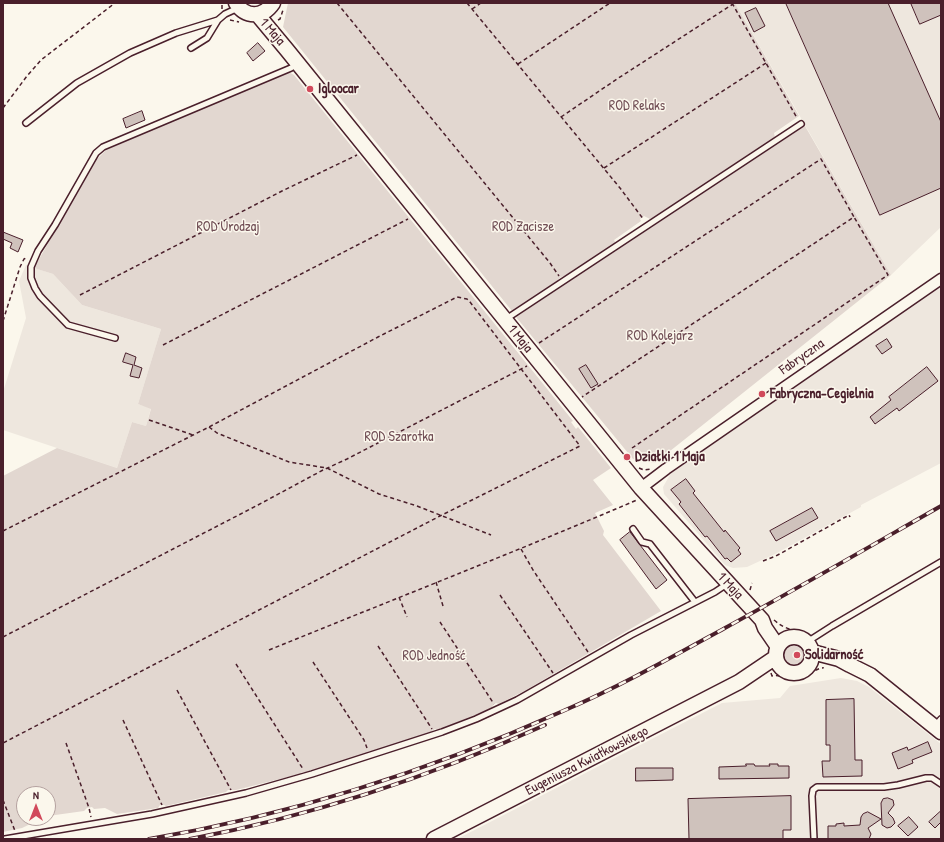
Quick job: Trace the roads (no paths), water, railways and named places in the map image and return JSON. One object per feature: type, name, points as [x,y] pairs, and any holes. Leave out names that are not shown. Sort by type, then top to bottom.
[{"type":"street","points":[[237,5],[247,13],[257,14],[275,7]]},
{"type":"street","name":"1 Maja","points":[[275,7],[288,50]]},
{"type":"street","name":"1 Maja","points":[[257,14],[288,50],[644,492],[728,583],[768,619],[768,632],[779,657]]},
{"type":"street","name":"Fabryczna","points":[[644,492],[666,469],[941,278]]},
{"type":"street","points":[[813,652],[803,672],[797,673],[786,672],[779,657],[797,637],[813,652],[850,665],[870,675],[939,726]]},
{"type":"street","name":"Eugeniusza Kwiatkowskiego","points":[[434,839],[739,682],[779,657]]},
{"type":"lane","points":[[191,48],[207,38],[218,20],[237,5]]},
{"type":"lane","points":[[26,123],[77,84],[130,53],[176,33],[218,20]]},
{"type":"lane","points":[[114,338],[68,325],[40,296],[31,278],[31,266],[38,251],[55,226],[96,153],[103,147],[291,68],[298,63]]},
{"type":"lane","points":[[505,320],[801,124]]},
{"type":"lane","points":[[633,529],[642,542],[650,544],[695,602]]},
{"type":"lane","points":[[813,652],[832,626],[941,562]]},
{"type":"lane","points":[[5,839],[163,812],[233,796],[306,776],[435,734],[498,710],[631,635],[715,592],[728,583]]},
{"type":"lane","points":[[814,839],[812,796],[813,790],[817,787],[884,787],[926,778],[932,778],[941,784]]},
{"type":"railway","points":[[149,839],[202,829],[308,804],[463,753],[513,732],[584,702],[685,650],[941,506]]},
{"type":"railway","points":[[190,839],[281,819],[371,792],[459,761],[545,725]]},
{"type":"place","name":"Igloocar","points":[[310,89]]},
{"type":"place","name":"Fabryczna-Cegielnia","points":[[762,394]]},
{"type":"place","name":"Działki 1 Maja","points":[[627,457]]},
{"type":"place","name":"Solidarność","points":[[797,655]]},
{"type":"park label","name":"ROD Relaks","points":[[637,106]]},
{"type":"park label","name":"ROD Urodzaj","points":[[228,227]]},
{"type":"park label","name":"ROD Zacisze","points":[[523,227]]},
{"type":"park label","name":"ROD Kolejarz","points":[[660,336]]},
{"type":"park label","name":"ROD Szarotka","points":[[399,437]]},
{"type":"park label","name":"ROD Jedność","points":[[434,656]]}]
